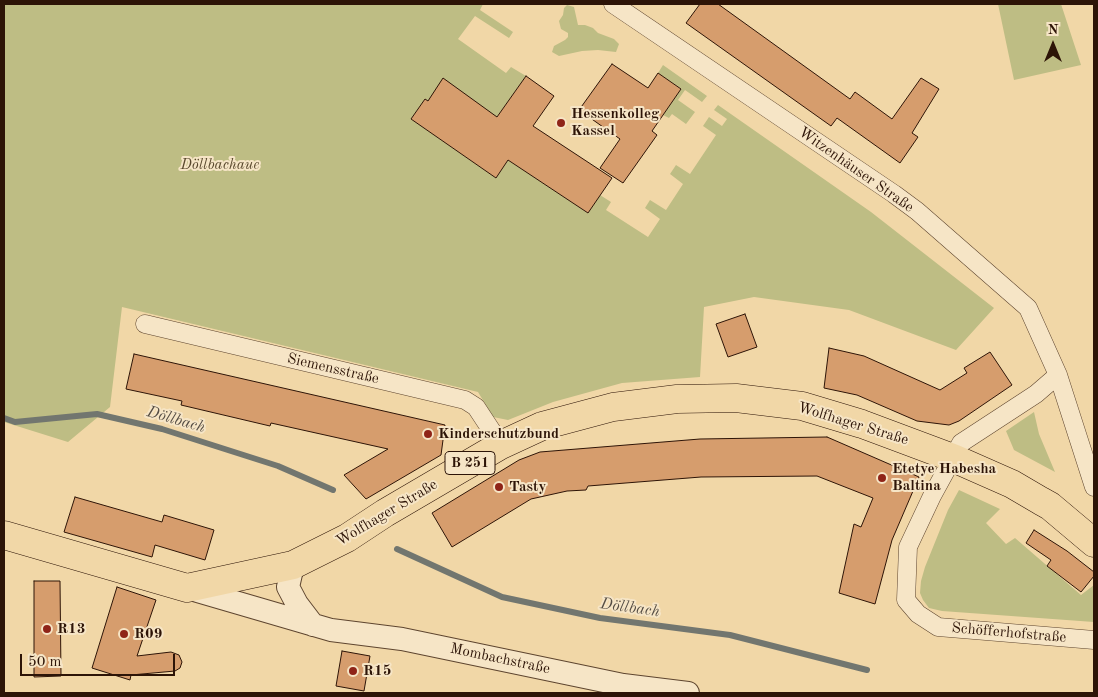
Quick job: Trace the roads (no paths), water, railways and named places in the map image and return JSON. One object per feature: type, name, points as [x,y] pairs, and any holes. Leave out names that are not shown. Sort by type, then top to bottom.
[{"type":"main road","name":"Wolfhager Straße","points":[[4,535],[187,588],[293,565],[346,538],[501,445],[542,426],[613,408],[677,398],[736,398],[802,406],[862,424],[953,458],[1012,484],[1050,506],[1094,542]]},
{"type":"street","name":"Witzenhäuser Straße","points":[[613,4],[894,194],[917,211],[1028,308],[1058,375],[1094,487]]},
{"type":"street","name":"Siemensstraße","points":[[145,324],[465,400],[476,407],[501,445]]},
{"type":"street","points":[[953,458],[961,443],[1036,394],[1058,375]]},
{"type":"street","name":"Schöfferhofstraße","points":[[953,458],[932,496],[908,547],[906,600],[918,614],[938,627],[1094,640]]},
{"type":"street","points":[[293,565],[288,586],[297,604],[313,625]]},
{"type":"street","name":"Mombachstraße","points":[[187,588],[331,630],[402,639],[623,685],[688,693]]},
{"type":"waterway","name":"Döllbach","points":[[4,418],[15,422],[97,414],[162,429],[278,466],[333,490]]},
{"type":"waterway","name":"Döllbach","points":[[397,549],[502,597],[600,618],[730,635],[867,670]]},
{"type":"place","name":"Hessenkolleg Kassel","points":[[561,123]]},
{"type":"place","name":"Kinderschutzbund","points":[[428,434]]},
{"type":"place","name":"Etetye Habesha Baltina","points":[[882,478]]},
{"type":"place","name":"Tasty","points":[[499,487]]},
{"type":"place","name":"R13","points":[[47,629]]},
{"type":"place","name":"R09","points":[[124,634]]},
{"type":"place","name":"R15","points":[[353,671]]},
{"type":"park label","name":"Döllbachaue","points":[[220,165]]}]
